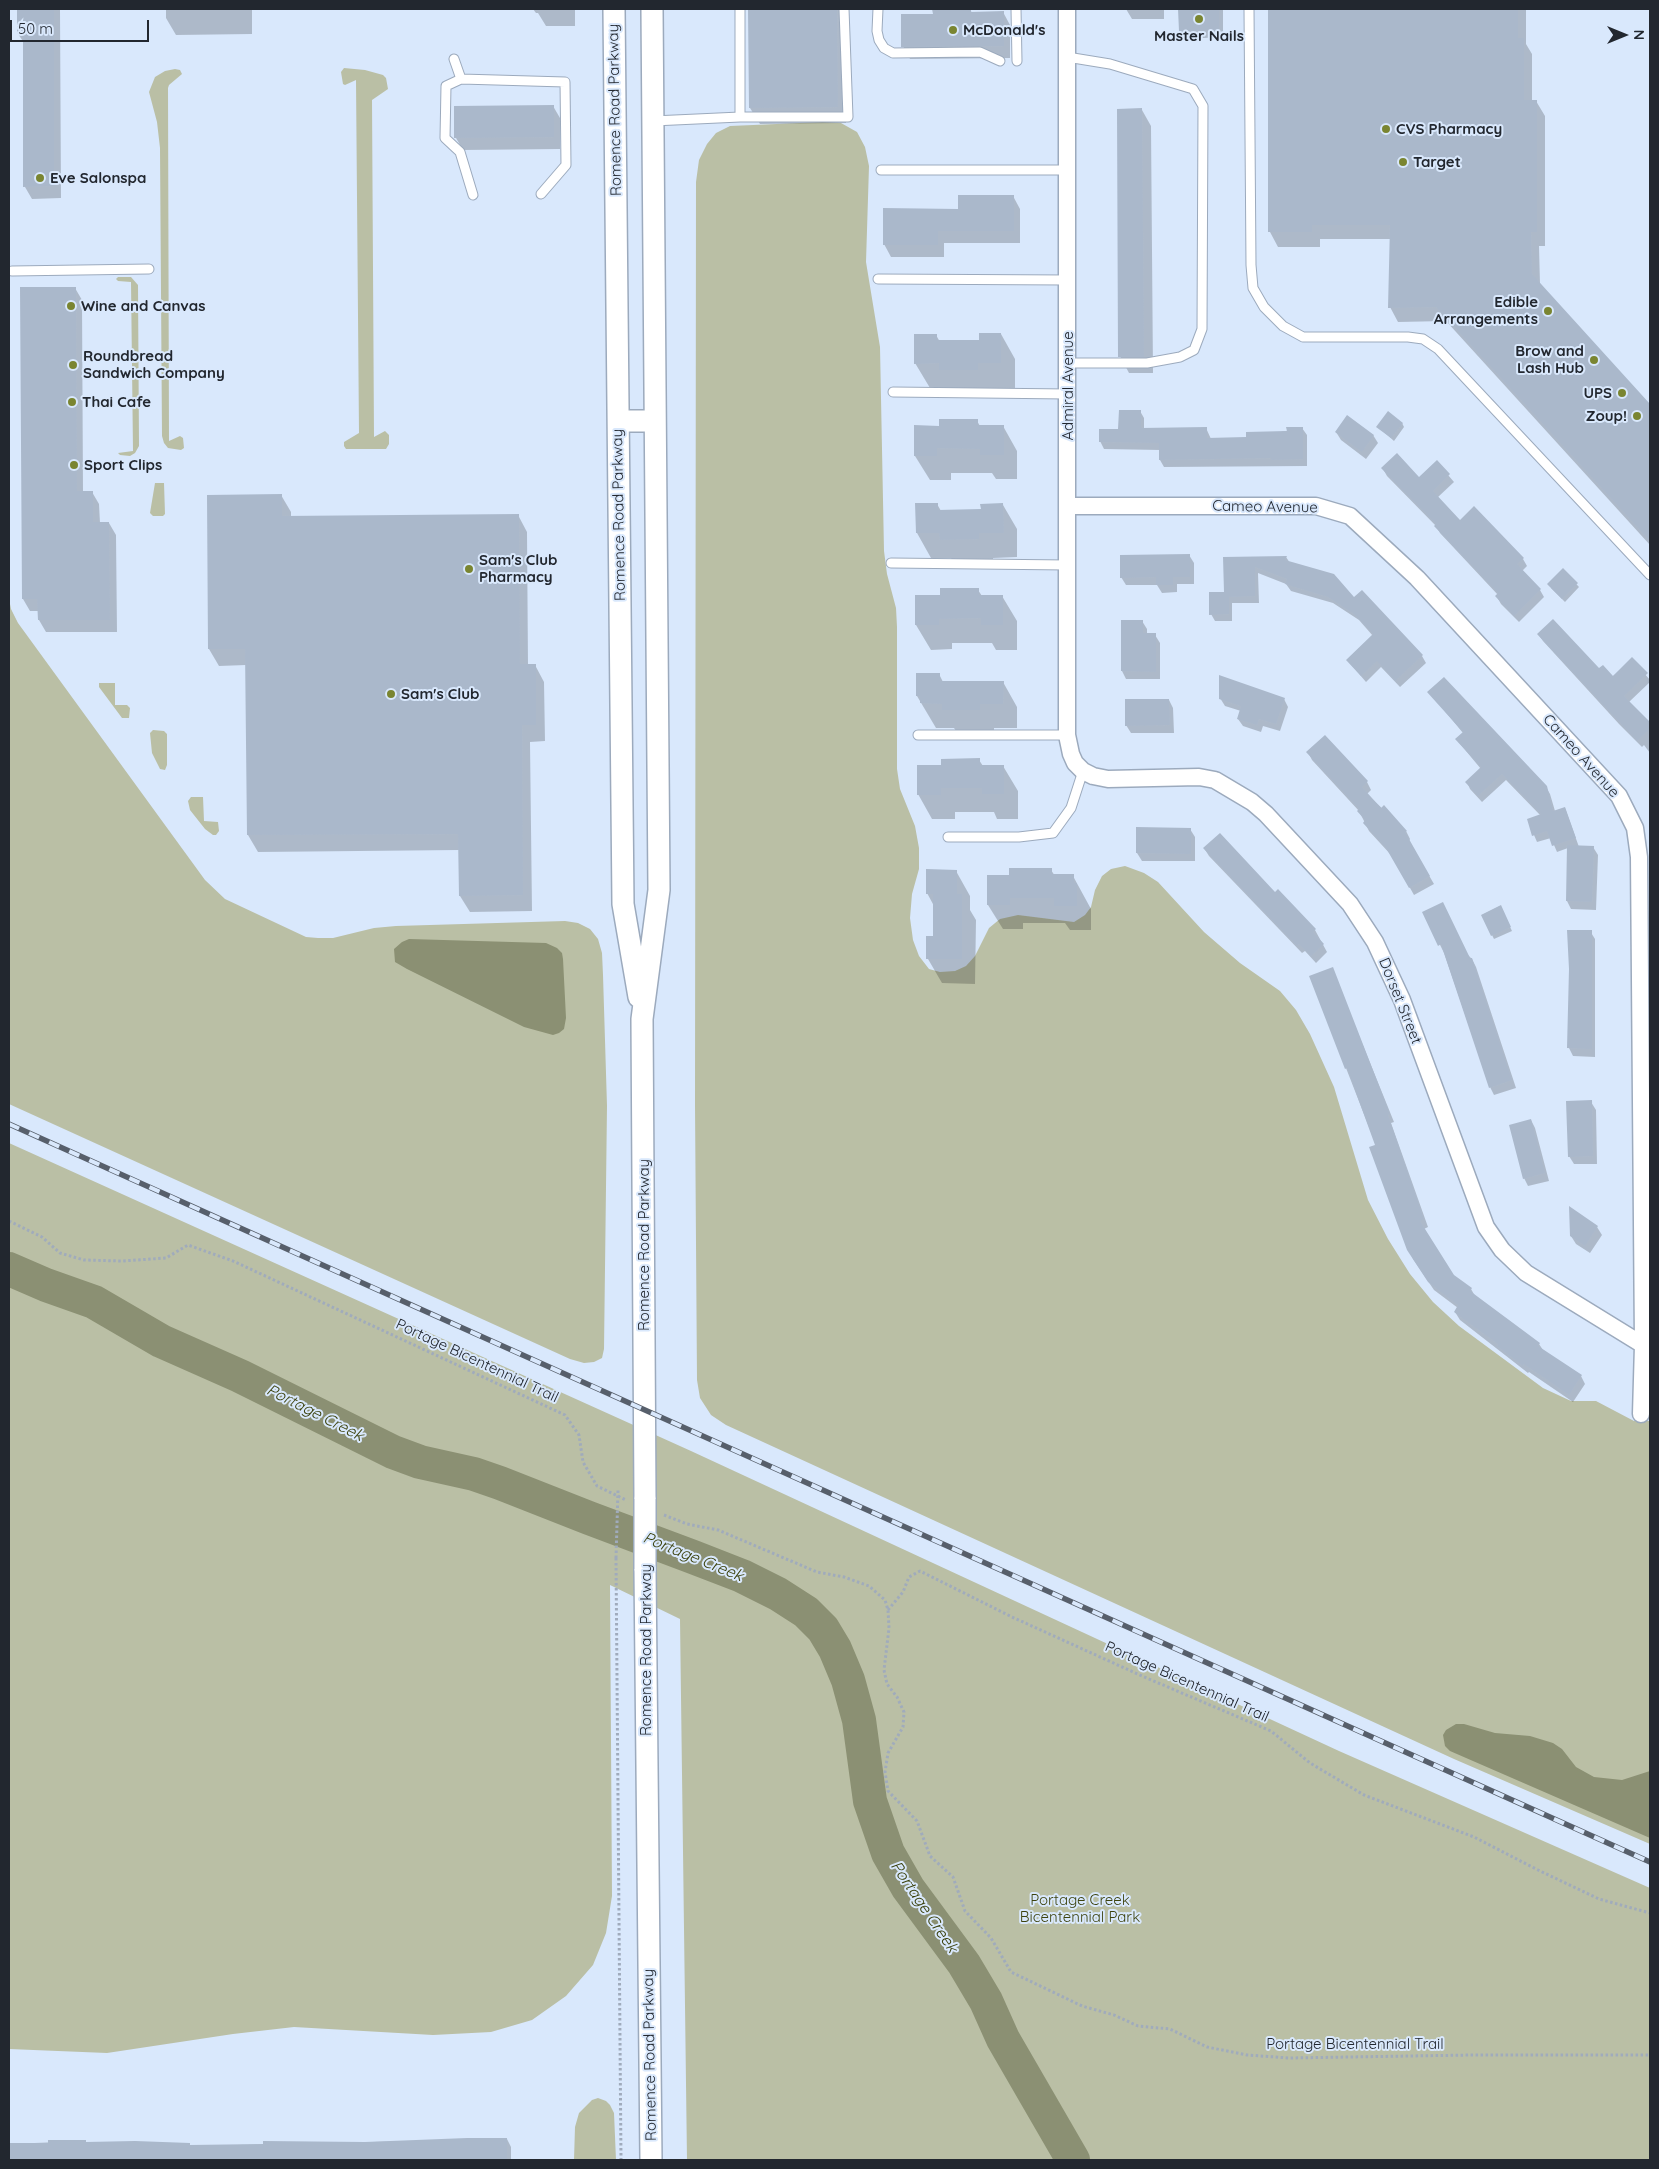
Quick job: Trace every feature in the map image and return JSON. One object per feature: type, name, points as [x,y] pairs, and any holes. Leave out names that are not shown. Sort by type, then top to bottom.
[{"type":"street","name":"Romence Road Parkway","points":[[614,9],[624,904],[642,1019]]},
{"type":"street","name":"Romence Road Parkway","points":[[650,2160],[645,1569],[636,1500],[642,1019],[659,890],[652,9]]},
{"type":"street","name":"Admiral Avenue","points":[[1067,9],[1067,735],[1079,767]]},
{"type":"street","points":[[618,421],[655,421]]},
{"type":"street","name":"Cameo Avenue","points":[[1068,506],[1316,506],[1350,516],[1417,578],[1618,796],[1635,828],[1639,858],[1643,1345],[1641,1414]]},
{"type":"street","name":"Dorset Street","points":[[1079,767],[1093,776],[1108,778],[1199,777],[1215,780],[1252,802],[1266,814],[1350,904],[1375,942],[1402,1000],[1486,1227],[1502,1250],[1526,1273],[1643,1345]]},
{"type":"lane","points":[[740,9],[740,117]]},
{"type":"lane","points":[[653,122],[740,117],[848,117],[844,9]]},
{"type":"lane","points":[[878,9],[877,31],[879,40],[884,48],[893,53],[980,52],[1000,61]]},
{"type":"lane","points":[[1016,9],[1016,61]]},
{"type":"lane","points":[[1249,9],[1250,266],[1253,288],[1264,307],[1283,326],[1304,337],[1408,337],[1423,339],[1438,350],[1650,575]]},
{"type":"lane","points":[[1067,57],[1110,64],[1193,89],[1203,106],[1202,329],[1194,350],[1180,357],[1148,363],[1068,363]]},
{"type":"lane","points":[[454,59],[461,79]]},
{"type":"lane","points":[[473,195],[460,152],[445,138],[446,86],[461,79],[565,82],[566,165],[541,194]]},
{"type":"lane","points":[[881,170],[1067,170]]},
{"type":"lane","points":[[12,270],[149,269]]},
{"type":"lane","points":[[878,279],[1067,280]]},
{"type":"lane","points":[[893,392],[1068,394]]},
{"type":"lane","points":[[891,563],[1067,565]]},
{"type":"lane","points":[[918,735],[1067,735]]},
{"type":"lane","points":[[948,836],[1019,836],[1053,833],[1071,808],[1079,767]]},
{"type":"path","name":"Portage Bicentennial Trail","points":[[9,1221],[42,1237],[60,1253],[84,1260],[122,1261],[166,1258],[188,1245],[234,1261],[565,1415],[579,1435],[583,1462],[597,1486],[636,1500]]},
{"type":"path","points":[[618,1490],[616,1558],[621,2160]]},
{"type":"path","points":[[662,1514],[687,1524],[718,1530],[817,1572],[844,1577],[869,1586],[885,1600],[888,1610]]},
{"type":"path","name":"Portage Bicentennial Trail","points":[[1650,1914],[1599,1899],[1474,1837],[1364,1794],[1310,1763],[1271,1731],[1142,1676],[1012,1617],[920,1571],[910,1577],[903,1592],[888,1610],[889,1628],[884,1670],[887,1684],[897,1697],[904,1712],[903,1727],[888,1753],[885,1772],[888,1791],[917,1821],[930,1856],[953,1877],[964,1911],[991,1938],[1011,1972],[1082,2006],[1114,2015],[1138,2026],[1170,2030],[1207,2047],[1248,2055],[1289,2058],[1650,2055]]},
{"type":"green space","points":[[344,68],[365,70],[383,75],[386,78],[388,89],[372,100],[374,437],[385,431],[389,435],[389,444],[386,449],[346,449],[344,446],[344,442],[359,433],[356,80],[345,85],[343,84],[341,72]]},
{"type":"green space","points":[[180,70],[182,74],[168,88],[169,441],[180,436],[183,438],[184,448],[181,450],[168,448],[162,436],[160,148],[157,122],[149,92],[155,77],[165,71]]},
{"type":"green space","points":[[841,123],[857,132],[865,147],[869,166],[866,262],[880,347],[884,551],[887,574],[896,608],[897,769],[900,789],[915,826],[919,848],[919,869],[912,894],[910,918],[913,940],[919,956],[929,969],[940,972],[955,971],[966,966],[975,956],[989,928],[1000,919],[1018,915],[1074,922],[1085,915],[1091,907],[1095,890],[1102,876],[1111,869],[1125,866],[1144,873],[1158,882],[1204,932],[1240,963],[1280,991],[1296,1010],[1310,1034],[1334,1087],[1368,1200],[1388,1239],[1410,1274],[1433,1302],[1459,1326],[1543,1388],[1571,1401],[1596,1401],[1634,1421],[1650,1421],[1650,1844],[1454,1759],[726,1425],[711,1415],[700,1398],[697,1380],[695,1105],[696,182],[699,160],[707,144],[716,133],[730,126]]},
{"type":"green space","points":[[118,277],[131,277],[138,285],[139,446],[135,453],[130,456],[118,453],[133,451],[131,282],[118,281],[116,279]]},
{"type":"green space","points":[[155,483],[164,483],[165,514],[163,516],[153,516],[150,513]]},
{"type":"green space","points":[[9,599],[11,609],[18,623],[205,880],[225,899],[306,937],[333,938],[374,928],[396,926],[565,921],[578,923],[590,929],[598,939],[602,953],[607,1106],[604,1349],[602,1358],[594,1362],[584,1363],[570,1359],[9,1104]]},
{"type":"green space","points":[[99,683],[115,683],[115,705],[127,705],[130,708],[129,718],[122,718],[99,687]]},
{"type":"green space","points":[[153,730],[164,731],[167,734],[167,765],[165,770],[160,769],[152,753],[150,733]]},
{"type":"green space","points":[[191,797],[203,797],[204,821],[218,822],[219,831],[216,835],[205,829],[190,810],[188,801]]},
{"type":"green space","name":"Portage Creek Bicentennial Park","points":[[9,1143],[691,1451],[1339,1751],[1650,1888],[1650,2160],[687,2160],[680,1619],[610,1585],[612,1896],[606,1933],[593,1965],[566,1996],[532,2020],[491,2032],[433,2035],[294,2027],[107,2053],[9,2049]]},
{"type":"green space","points":[[598,2098],[606,2101],[614,2113],[616,2160],[574,2160],[575,2127],[579,2113],[592,2100]]},
{"type":"shaded area","points":[[409,939],[546,943],[557,948],[562,953],[563,959],[566,1018],[564,1029],[553,1035],[524,1027],[407,969],[395,962],[394,949]]},
{"type":"shaded area","points":[[1456,1724],[1464,1724],[1495,1733],[1530,1736],[1553,1743],[1562,1749],[1576,1767],[1594,1777],[1622,1780],[1650,1771],[1650,1838],[1450,1751],[1445,1746],[1443,1735],[1446,1730]]},
{"type":"building","points":[[17,9],[54,9],[54,186],[23,187],[23,34],[17,34]]},
{"type":"building","points":[[748,9],[837,9],[838,107],[749,108]]},
{"type":"building","name":"McDonald's","points":[[932,9],[971,9],[971,12],[1004,11],[1004,46],[901,47],[901,14],[933,14]]},
{"type":"building","name":"Master Nails","points":[[1178,9],[1219,9],[1219,30],[1179,31]]},
{"type":"building","name":"Target","points":[[1268,9],[1518,9],[1518,38],[1524,38],[1524,100],[1537,100],[1537,232],[1531,232],[1532,274],[1650,404],[1650,541],[1436,307],[1388,308],[1390,225],[1312,225],[1312,232],[1268,232]]},
{"type":"building","points":[[554,105],[554,137],[454,138],[454,106]]},
{"type":"building","points":[[1142,108],[1144,357],[1118,357],[1117,109]]},
{"type":"building","points":[[958,195],[1014,195],[1014,231],[938,231],[938,245],[883,245],[883,208],[958,209]]},
{"type":"building","points":[[20,287],[76,287],[77,491],[93,491],[93,522],[109,522],[110,620],[38,620],[37,599],[22,599]]},
{"type":"building","points":[[979,333],[1001,333],[1001,363],[978,363],[978,370],[939,370],[939,363],[914,364],[914,334],[937,334],[937,340],[979,340]]},
{"type":"building","points":[[1119,410],[1141,410],[1141,428],[1207,427],[1207,438],[1246,437],[1246,432],[1287,431],[1286,427],[1303,427],[1303,459],[1159,460],[1159,443],[1099,442],[1099,429],[1118,429]]},
{"type":"building","points":[[1388,411],[1403,423],[1391,438],[1376,427]]},
{"type":"building","points":[[1347,415],[1374,435],[1362,452],[1335,432]]},
{"type":"building","points":[[939,419],[978,419],[978,425],[1004,425],[1004,455],[980,455],[980,449],[937,448],[937,456],[914,456],[914,425],[939,426]]},
{"type":"building","points":[[1397,453],[1419,477],[1437,460],[1450,474],[1433,491],[1460,520],[1474,506],[1524,558],[1517,564],[1541,589],[1514,616],[1495,596],[1498,593],[1434,526],[1436,524],[1381,468]]},
{"type":"building","name":"Sam's Club","points":[[282,494],[282,516],[519,514],[520,664],[536,664],[536,725],[522,725],[523,895],[459,896],[458,834],[247,835],[245,649],[208,649],[207,495]]},
{"type":"building","points":[[915,503],[938,503],[938,510],[981,509],[980,504],[1003,503],[1004,533],[979,533],[979,539],[940,540],[939,533],[916,533]]},
{"type":"building","points":[[1190,554],[1190,577],[1173,577],[1173,585],[1156,585],[1156,577],[1120,578],[1120,555]]},
{"type":"building","points":[[1287,556],[1285,560],[1334,574],[1354,597],[1362,590],[1423,655],[1395,681],[1377,661],[1361,676],[1346,660],[1373,634],[1354,614],[1328,597],[1285,584],[1287,579],[1255,567],[1255,596],[1229,597],[1229,614],[1209,615],[1209,592],[1224,592],[1223,557]]},
{"type":"building","points":[[1563,568],[1578,583],[1562,599],[1547,584]]},
{"type":"building","points":[[940,588],[979,588],[979,595],[1003,595],[1003,625],[981,625],[981,618],[939,619],[939,625],[915,625],[915,595],[940,595]]},
{"type":"building","points":[[1553,619],[1599,668],[1603,665],[1613,676],[1632,657],[1648,673],[1624,696],[1650,722],[1650,728],[1637,741],[1537,634]]},
{"type":"building","points":[[1121,620],[1143,620],[1143,633],[1156,633],[1156,672],[1121,671]]},
{"type":"building","points":[[916,673],[940,673],[940,681],[1004,681],[1003,704],[980,704],[980,710],[942,710],[942,704],[920,703],[920,696],[916,696]]},
{"type":"building","points":[[1219,675],[1285,698],[1276,724],[1259,719],[1257,725],[1237,719],[1241,706],[1219,699]]},
{"type":"building","points":[[1444,677],[1547,786],[1553,811],[1565,807],[1576,838],[1552,846],[1547,831],[1532,836],[1527,819],[1541,814],[1502,774],[1478,796],[1465,782],[1481,767],[1455,739],[1463,732],[1427,692]]},
{"type":"building","points":[[1125,699],[1169,699],[1170,725],[1125,726]]},
{"type":"building","points":[[1325,735],[1368,781],[1362,787],[1381,808],[1384,805],[1407,831],[1405,832],[1430,876],[1409,888],[1386,848],[1363,823],[1365,820],[1357,811],[1359,809],[1306,752]]},
{"type":"building","points":[[980,758],[980,765],[1004,765],[1004,794],[982,794],[982,788],[941,788],[941,795],[917,795],[917,765],[941,765],[941,759]]},
{"type":"building","points":[[1136,827],[1191,828],[1191,854],[1136,853]]},
{"type":"building","points":[[1220,833],[1275,892],[1278,889],[1316,929],[1313,932],[1324,944],[1311,956],[1299,944],[1297,946],[1203,848]]},
{"type":"building","points":[[1567,845],[1594,846],[1592,902],[1566,901]]},
{"type":"building","points":[[1009,868],[1052,868],[1052,874],[1074,874],[1074,883],[1077,883],[1077,906],[1054,906],[1054,898],[1010,898],[1010,905],[987,905],[987,875],[1009,875]]},
{"type":"building","points":[[926,869],[957,870],[957,894],[962,894],[962,959],[926,959],[926,936],[933,936],[933,894],[926,894]]},
{"type":"building","points":[[1443,902],[1470,958],[1472,958],[1512,1080],[1489,1088],[1441,944],[1438,946],[1422,912]]},
{"type":"building","points":[[1501,905],[1511,927],[1491,936],[1481,915]]},
{"type":"building","points":[[1567,930],[1592,930],[1592,1049],[1567,1048],[1569,969]]},
{"type":"building","points":[[1333,967],[1390,1114],[1388,1115],[1424,1219],[1420,1221],[1454,1275],[1472,1288],[1470,1291],[1540,1343],[1538,1346],[1582,1375],[1569,1395],[1524,1364],[1523,1366],[1497,1346],[1498,1344],[1454,1312],[1458,1305],[1428,1282],[1407,1250],[1369,1147],[1375,1145],[1347,1068],[1345,1069],[1309,976]]},
{"type":"building","points":[[1592,1100],[1593,1156],[1568,1157],[1566,1101]]},
{"type":"building","points":[[1531,1119],[1545,1173],[1523,1179],[1509,1125]]},
{"type":"building","points":[[1569,1206],[1598,1226],[1585,1246],[1570,1236]]},
{"type":"building","points":[[507,2138],[507,2160],[9,2160],[9,2143],[48,2143],[48,2140],[86,2140],[86,2142],[135,2141],[190,2143],[190,2145],[263,2144],[263,2141],[365,2142]]},
{"type":"waterway","name":"Portage Creek","points":[[9,1269],[46,1285],[94,1302],[161,1341],[240,1376],[393,1452],[420,1462],[474,1474],[500,1483],[693,1557],[742,1576],[778,1594],[806,1612],[823,1629],[835,1649],[848,1680],[859,1720],[870,1801],[888,1853],[908,1888],[964,1964],[986,2001],[1003,2039],[1073,2160]]},
{"type":"railway","points":[[9,1124],[1650,1862]]},
{"type":"place","name":"Master Nails","points":[[1199,19]]},
{"type":"place","name":"McDonald's","points":[[953,30]]},
{"type":"place","name":"CVS Pharmacy","points":[[1386,129]]},
{"type":"place","name":"Target","points":[[1403,162]]},
{"type":"place","name":"Eve Salonspa","points":[[40,178]]},
{"type":"place","name":"Wine and Canvas","points":[[71,306]]},
{"type":"place","name":"Edible Arrangements","points":[[1548,311]]},
{"type":"place","name":"Brow and Lash Hub","points":[[1594,360]]},
{"type":"place","name":"Roundbread Sandwich Company","points":[[73,365]]},
{"type":"place","name":"UPS","points":[[1622,393]]},
{"type":"place","name":"Thai Cafe","points":[[72,402]]},
{"type":"place","name":"Zoup!","points":[[1637,416]]},
{"type":"place","name":"Sport Clips","points":[[74,465]]},
{"type":"place","name":"Sam's Club Pharmacy","points":[[469,569]]},
{"type":"place","name":"Sam's Club","points":[[391,694]]}]
